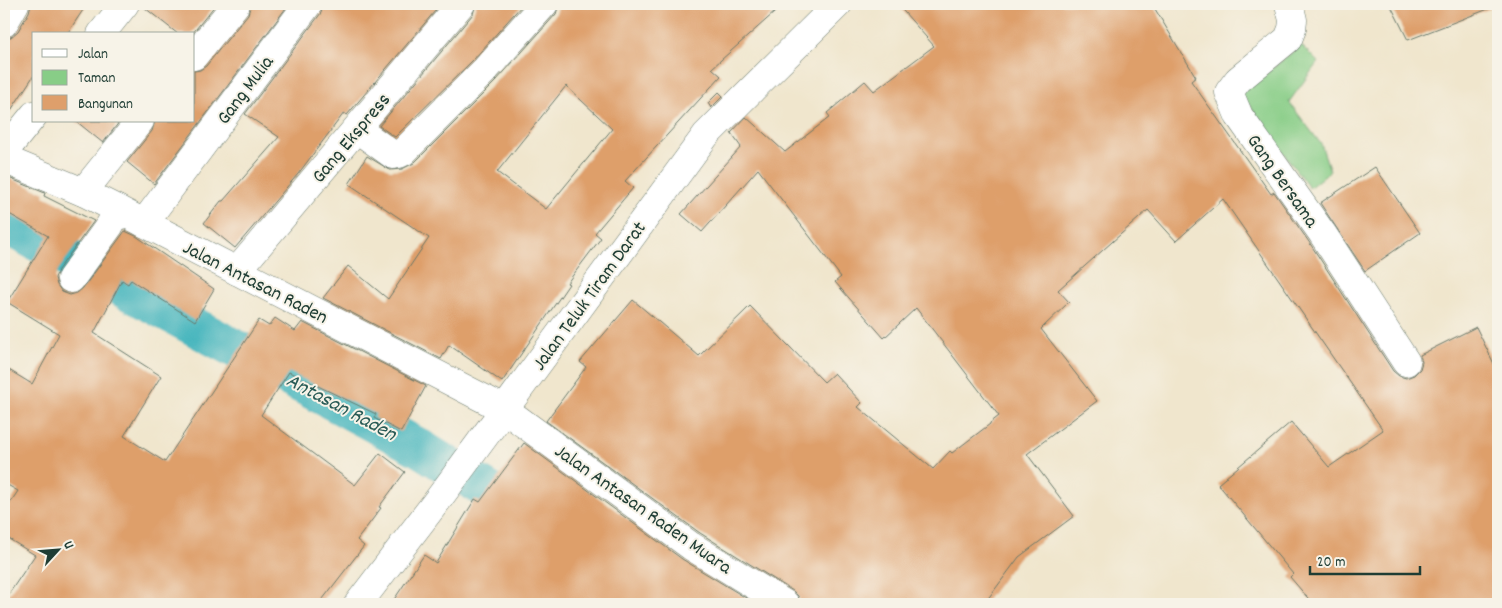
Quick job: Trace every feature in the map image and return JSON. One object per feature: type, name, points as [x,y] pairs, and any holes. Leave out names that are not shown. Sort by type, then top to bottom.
[{"type":"street","points":[[4,23],[15,4]]},
{"type":"street","points":[[103,32],[125,4]]},
{"type":"street","points":[[195,55],[236,4]]},
{"type":"street","name":"Gang Mulia","points":[[144,223],[308,4]]},
{"type":"street","name":"Gang Ekspress","points":[[237,271],[461,4]]},
{"type":"street","points":[[357,129],[393,155],[403,152],[484,71],[544,4]]},
{"type":"street","name":"Jalan Teluk Tiram Darat","points":[[358,604],[440,497],[469,455],[706,135],[838,4]]},
{"type":"street","name":"Gang Bersama","points":[[1289,4],[1293,20],[1288,39],[1238,80],[1229,92],[1238,116],[1322,233],[1406,362]]},
{"type":"street","points":[[4,152],[32,117]]},
{"type":"street","points":[[83,192],[139,122]]},
{"type":"street","name":"Jalan Antasan Raden","points":[[4,159],[83,192],[114,217],[144,223],[504,409]]},
{"type":"street","points":[[74,275],[114,217]]},
{"type":"street","name":"Jalan Antasan Raden Muara","points":[[504,409],[691,546],[785,604]]},
{"type":"green space","points":[[1301,45],[1318,62],[1289,102],[1321,144],[1330,171],[1309,188],[1241,94]]},
{"type":"building","points":[[31,4],[87,4],[68,32],[32,32],[32,78],[4,121],[4,39],[11,37],[18,31],[29,12]]},
{"type":"building","points":[[140,4],[216,4],[194,32],[175,32]]},
{"type":"building","points":[[251,4],[289,4],[154,184],[127,162],[152,131],[155,122],[195,122],[195,71],[206,66],[248,14]]},
{"type":"building","points":[[323,4],[441,4],[347,115],[344,113],[298,174],[235,248],[204,223],[221,201],[279,137],[245,114],[321,13]]},
{"type":"building","points":[[476,4],[523,4],[473,60],[395,137],[379,126],[473,14]]},
{"type":"building","points":[[559,4],[784,4],[712,68],[721,76],[625,181],[633,188],[595,233],[601,238],[567,283],[569,284],[502,382],[449,345],[441,359],[323,298],[348,266],[388,299],[429,238],[349,184],[367,156],[390,170],[402,169],[414,163],[496,81],[556,14]],"holes":[[[566,86],[612,129],[546,209],[497,172]]]},
{"type":"building","points":[[897,4],[1152,4],[1196,77],[1191,81],[1271,194],[1274,192],[1309,242],[1393,371],[1399,376],[1406,378],[1414,375],[1420,369],[1422,362],[1420,355],[1476,327],[1498,372],[1498,604],[1313,604],[1290,577],[1293,574],[1218,484],[1291,422],[1329,467],[1383,430],[1223,199],[1176,241],[1148,210],[1058,290],[1069,302],[1041,329],[1097,401],[1027,454],[1074,516],[1019,557],[984,604],[801,604],[798,596],[793,591],[700,533],[546,421],[586,367],[580,362],[633,300],[699,356],[750,306],[824,382],[834,373],[862,403],[858,407],[933,469],[950,451],[952,453],[999,416],[916,308],[884,338],[835,282],[841,277],[758,169],[702,232],[681,214],[741,147],[731,133],[746,117],[785,152],[830,117],[827,113],[865,81],[874,91],[934,46]]},
{"type":"building","points":[[1390,4],[1496,4],[1496,6],[1408,40]]},
{"type":"building","points":[[719,92],[723,96],[711,108],[708,103]]},
{"type":"building","points":[[77,122],[119,122],[103,143]]},
{"type":"building","points":[[1375,167],[1420,233],[1365,271],[1320,203]]},
{"type":"building","points":[[4,176],[45,193],[44,196],[94,221],[58,270],[55,278],[62,292],[70,295],[77,293],[83,288],[125,231],[136,236],[214,289],[195,321],[131,280],[128,284],[122,280],[94,333],[161,376],[124,436],[165,462],[259,320],[269,326],[275,318],[295,331],[302,322],[426,386],[401,432],[374,418],[376,414],[289,372],[261,415],[355,485],[380,453],[405,472],[357,540],[364,546],[319,604],[4,604],[4,601],[35,555],[4,536],[4,512],[18,491],[4,483],[4,367],[32,384],[59,334],[7,302],[48,236],[4,211]]},
{"type":"building","points":[[524,443],[682,559],[756,604],[391,604],[424,555],[436,563],[475,499],[480,502]]},
{"type":"waterway","name":"Antasan Raden","points":[[4,224],[418,447],[534,519]]}]
